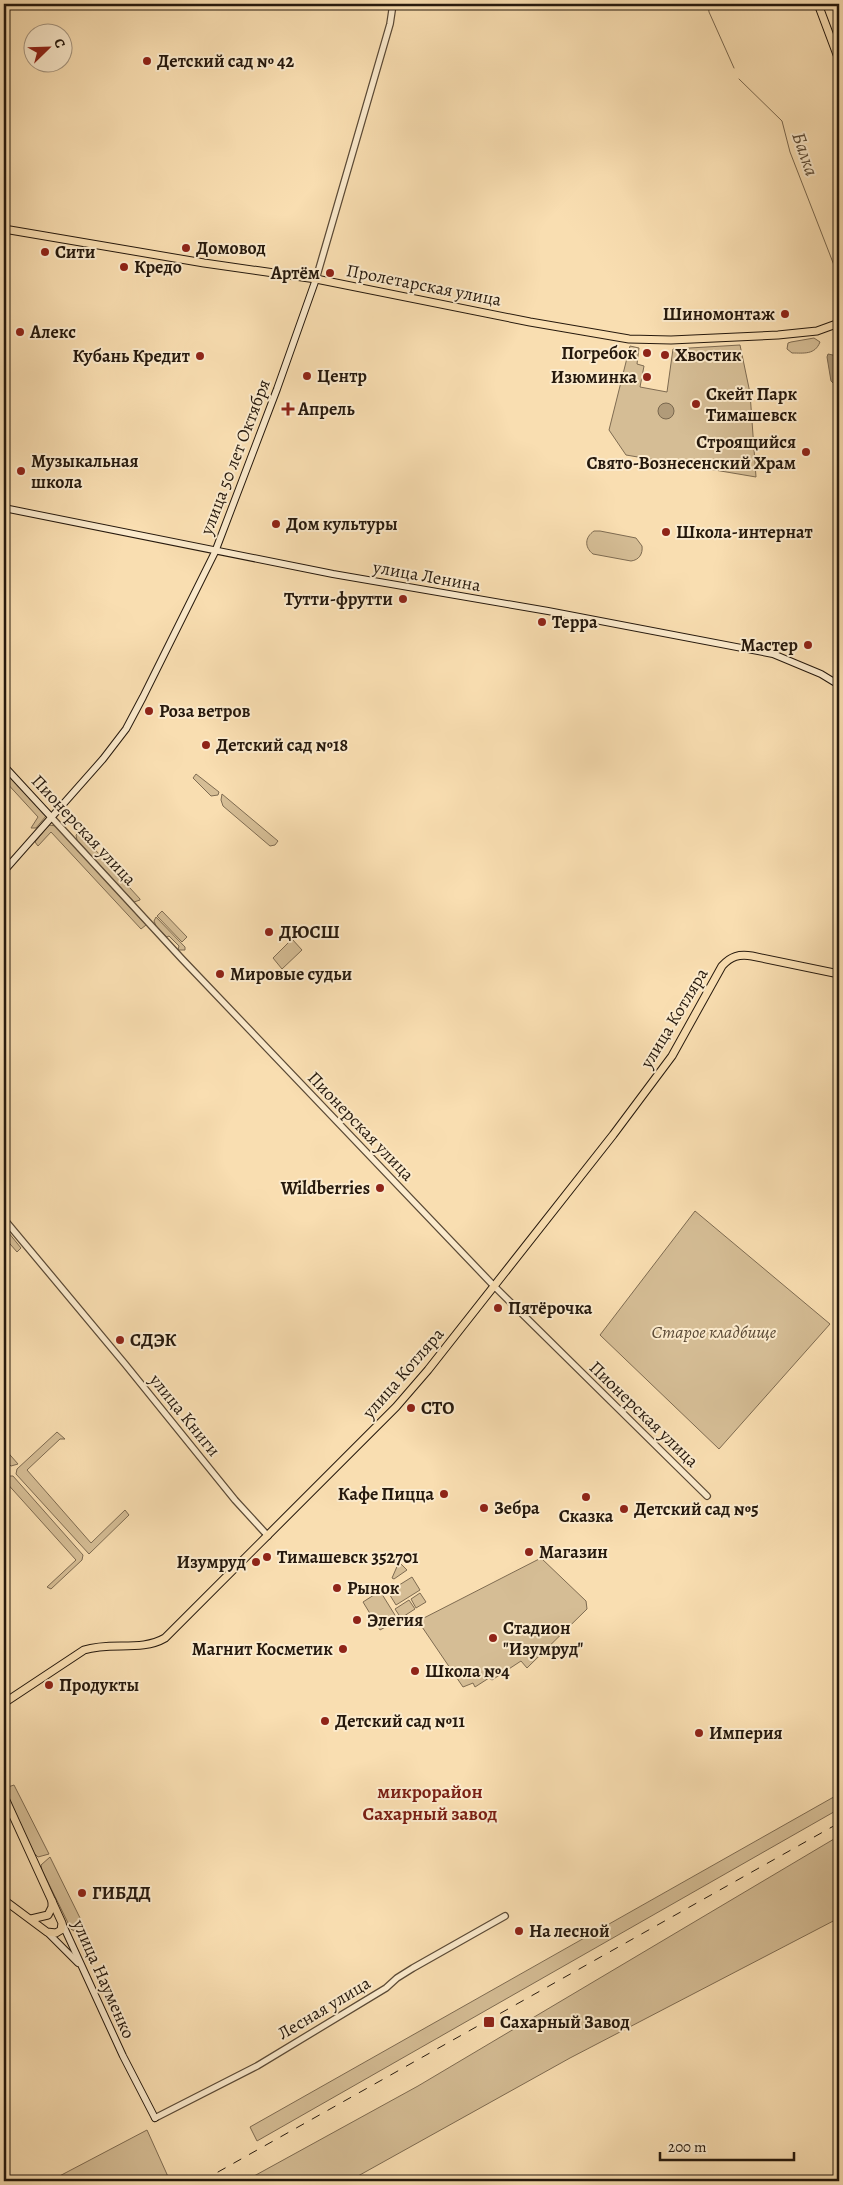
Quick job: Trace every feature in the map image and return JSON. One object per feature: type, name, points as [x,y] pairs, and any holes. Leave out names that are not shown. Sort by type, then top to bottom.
[{"type":"main road","points":[[818,4],[839,60]]},
{"type":"main road","name":"Пролетарская улица","points":[[4,229],[197,262],[316,279],[539,324],[629,339],[671,340],[778,335],[818,331],[839,323]]},
{"type":"main road","name":"улица 50 лет Октября","points":[[4,872],[103,760],[126,729],[216,552],[316,279]]},
{"type":"main road","name":"улица Ленина","points":[[4,508],[216,552],[773,654],[792,660],[839,685]]},
{"type":"main road","name":"Пионерская улица","points":[[4,766],[52,818]]},
{"type":"main road","name":"улица Котляра","points":[[4,1703],[84,1650],[98,1646],[153,1644],[165,1638],[396,1408],[613,1135],[672,1056],[722,966],[728,959],[735,956],[752,956],[839,974]]},
{"type":"main road","points":[[4,1796],[52,1901],[52,1913],[46,1924],[48,1932]]},
{"type":"main road","points":[[4,1900],[48,1932],[82,1968]]},
{"type":"main road","points":[[32,1919],[52,1913]]},
{"type":"main road","name":"улица Науменко","points":[[52,1913],[62,1923],[154,2118]]},
{"type":"main road","points":[[48,1932],[59,1932],[62,1923]]},
{"type":"street","name":"улица 50 лет Октября","points":[[316,279],[390,24],[394,4]]},
{"type":"street","name":"Пионерская улица","points":[[52,818],[182,959],[494,1286],[707,1496]]},
{"type":"street","name":"улица Книги","points":[[4,1219],[236,1500],[268,1536]]},
{"type":"street","name":"Лесная улица","points":[[154,2118],[257,2066],[386,1988],[413,1968],[505,1916]]},
{"type":"green space","points":[[814,338],[820,342],[812,351],[792,353],[787,349],[788,343]]},
{"type":"green space","points":[[740,345],[750,393],[756,477],[626,455],[609,430],[630,346],[639,348],[637,364],[644,366],[640,387],[667,392],[673,349]]},
{"type":"green space","points":[[594,531],[636,538],[642,546],[641,554],[638,558],[631,561],[593,554],[588,548],[587,539]]},
{"type":"green space","points":[[4,769],[46,816],[36,828],[31,828],[38,817],[4,780]]},
{"type":"green space","points":[[196,774],[219,792],[218,795],[211,796],[193,778]]},
{"type":"green space","points":[[222,794],[278,841],[275,845],[270,846],[223,806]]},
{"type":"green space","points":[[49,825],[56,826],[146,925],[141,929],[51,832],[38,846],[35,842]]},
{"type":"green space","points":[[79,832],[140,900],[134,902],[77,840],[76,835]]},
{"type":"green space","points":[[162,911],[187,937],[182,942],[157,916]]},
{"type":"green space","points":[[156,917],[185,947],[185,950],[178,950],[179,946],[156,926],[154,921]]},
{"type":"green space","points":[[292,939],[302,950],[282,969],[273,958]]},
{"type":"green space","name":"Старое кладбище","points":[[695,1211],[830,1324],[719,1449],[600,1335]]},
{"type":"green space","points":[[4,1227],[21,1248],[17,1252],[4,1237]]},
{"type":"green space","points":[[57,1432],[65,1439],[60,1439],[27,1470],[91,1543],[125,1510],[129,1515],[89,1554],[16,1474],[17,1469]]},
{"type":"green space","points":[[4,1448],[18,1464],[11,1466],[4,1460]]},
{"type":"green space","points":[[8,1476],[13,1476],[83,1555],[82,1560],[51,1589],[47,1587],[76,1560],[4,1480]]},
{"type":"green space","name":"Стадион \"Изумруд\"","points":[[541,1558],[586,1601],[587,1609],[527,1668],[521,1661],[492,1680],[489,1678],[475,1687],[473,1683],[463,1687],[418,1621]]},
{"type":"green space","points":[[399,1562],[407,1570],[394,1579],[392,1578]]},
{"type":"green space","points":[[412,1577],[420,1590],[396,1605],[388,1592]]},
{"type":"green space","points":[[380,1591],[398,1620],[380,1630],[363,1602]]},
{"type":"green space","points":[[420,1593],[426,1602],[416,1608],[411,1599]]},
{"type":"green space","points":[[409,1600],[415,1609],[401,1618],[395,1609]]},
{"type":"green space","points":[[14,1785],[49,1854],[38,1857],[34,1853],[6,1793],[8,1787]]},
{"type":"green space","points":[[839,1794],[839,1809],[257,2141],[250,2127]]},
{"type":"green space","points":[[839,1836],[839,1918],[570,2058],[349,2181],[245,2181],[418,2086]]},
{"type":"green space","points":[[50,1857],[83,1924],[74,1931],[71,1929],[42,1870],[41,1865]]},
{"type":"green space","points":[[147,2130],[170,2181],[50,2181]]},
{"type":"shaded area","points":[[828,354],[833,355],[837,368],[839,382],[834,384],[831,381]]},
{"type":"shaded area","points":[[663,403],[669,403],[674,408],[672,417],[663,419],[658,414],[658,408]]},
{"type":"waterway","name":"Балка","points":[[708,4],[709,12],[734,68]]},
{"type":"waterway","name":"Балка","points":[[739,79],[782,121],[790,152],[839,278]]},
{"type":"railway","points":[[202,2181],[839,1823]]},
{"type":"place","name":"Детский сад № 42","points":[[147,61]]},
{"type":"place","name":"Домовод","points":[[186,248]]},
{"type":"place","name":"Сити","points":[[45,252]]},
{"type":"place","name":"Кредо","points":[[124,267]]},
{"type":"place","name":"Артём","points":[[330,273]]},
{"type":"place","name":"Шиномонтаж","points":[[785,314]]},
{"type":"place","name":"Алекс","points":[[20,332]]},
{"type":"place","name":"Погребок","points":[[647,353]]},
{"type":"place","name":"Хвостик","points":[[665,355]]},
{"type":"place","name":"Кубань Кредит","points":[[200,356]]},
{"type":"place","name":"Центр","points":[[307,376]]},
{"type":"place","name":"Изюминка","points":[[647,377]]},
{"type":"place","name":"Скейт Парк Тимашевск","points":[[696,404]]},
{"type":"place","name":"Апрель","points":[[288,409]]},
{"type":"place","name":"Строящийся Свято-Вознесенский Храм","points":[[806,452]]},
{"type":"place","name":"Музыкальная школа","points":[[21,471]]},
{"type":"place","name":"Дом культуры","points":[[276,524]]},
{"type":"place","name":"Школа-интернат","points":[[666,532]]},
{"type":"place","name":"Тутти-фрутти","points":[[403,599]]},
{"type":"place","name":"Терра","points":[[542,622]]},
{"type":"place","name":"Мастер","points":[[808,645]]},
{"type":"place","name":"Роза ветров","points":[[149,711]]},
{"type":"place","name":"Детский сад №18","points":[[206,745]]},
{"type":"place","name":"ДЮСШ","points":[[269,932]]},
{"type":"place","name":"Мировые судьи","points":[[220,974]]},
{"type":"place","name":"Wildberries","points":[[380,1188]]},
{"type":"place","name":"Пятёрочка","points":[[498,1308]]},
{"type":"place","name":"СДЭК","points":[[120,1340]]},
{"type":"place","name":"СТО","points":[[411,1408]]},
{"type":"place","name":"Кафе Пицца","points":[[444,1494]]},
{"type":"place","name":"Сказка","points":[[586,1497]]},
{"type":"place","name":"Зебра","points":[[484,1508]]},
{"type":"place","name":"Детский сад №5","points":[[624,1509]]},
{"type":"place","name":"Магазин","points":[[529,1552]]},
{"type":"place","name":"Тимашевск 352701","points":[[267,1557]]},
{"type":"place","name":"Изумруд","points":[[256,1562]]},
{"type":"place","name":"Рынок","points":[[337,1588]]},
{"type":"place","name":"Элегия","points":[[357,1620]]},
{"type":"place","name":"Стадион \"Изумруд\"","points":[[493,1638]]},
{"type":"place","name":"Магнит Косметик","points":[[343,1649]]},
{"type":"place","name":"Школа №4","points":[[415,1671]]},
{"type":"place","name":"Продукты","points":[[49,1685]]},
{"type":"place","name":"Детский сад №11","points":[[325,1721]]},
{"type":"place","name":"Империя","points":[[699,1733]]},
{"type":"place","name":"ГИБДД","points":[[82,1893]]},
{"type":"place","name":"На лесной","points":[[519,1931]]},
{"type":"place","name":"Сахарный Завод","points":[[489,2022]]},
{"type":"district","name":"микрорайон Сахарный завод","points":[[430,1803]]}]
